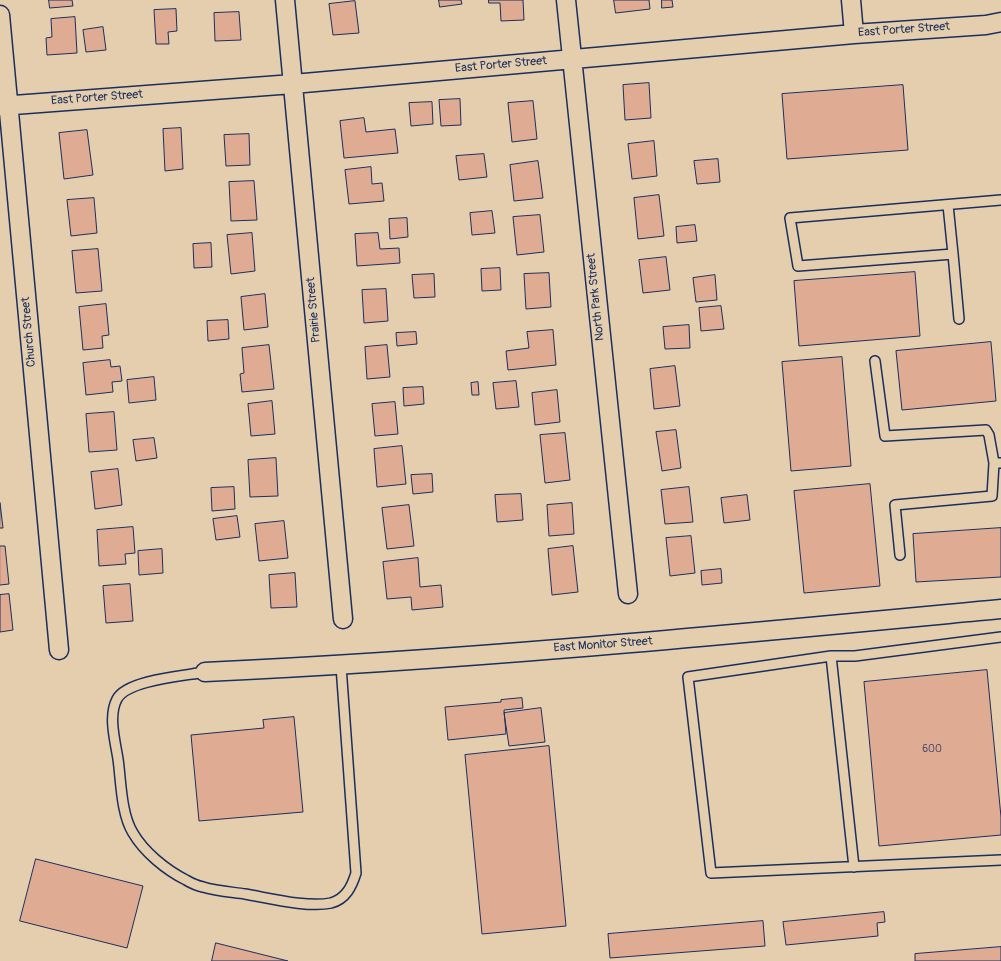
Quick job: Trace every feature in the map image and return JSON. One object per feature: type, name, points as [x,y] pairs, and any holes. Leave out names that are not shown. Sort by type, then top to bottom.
[{"type":"street","name":"Prairie Street","points":[[285,0],[342,619]]},
{"type":"street","name":"North Park Street","points":[[566,0],[628,594]]},
{"type":"street","points":[[851,0],[854,34]]},
{"type":"street","name":"Church Street","points":[[0,15],[4,105],[59,650]]},
{"type":"street","name":"East Porter Street","points":[[4,105],[293,84],[571,58],[986,25],[1001,22]]},
{"type":"street","name":"East Monitor Street","points":[[205,672],[341,666],[631,644],[1001,609]]},
{"type":"lane","points":[[953,254],[798,266],[790,218],[1001,200]]},
{"type":"lane","points":[[948,205],[959,319]]},
{"type":"lane","points":[[875,361],[885,436],[986,430],[998,463],[992,496],[896,505],[900,555]]},
{"type":"lane","points":[[1001,637],[855,656],[831,656],[688,677],[711,874],[1001,860]]},
{"type":"lane","points":[[831,656],[854,867]]},
{"type":"lane","points":[[205,672],[137,684],[123,691],[117,700],[113,716],[114,732],[126,816],[132,832],[142,846],[171,872],[204,888],[313,905],[332,903],[344,896],[352,887],[356,873],[341,666]]},
{"type":"building","points":[[49,0],[72,0],[73,6],[50,8]]},
{"type":"building","points":[[439,0],[461,0],[462,4],[440,7]]},
{"type":"building","points":[[489,0],[523,0],[524,20],[501,21],[500,3],[489,3]]},
{"type":"building","points":[[614,0],[649,0],[650,9],[616,13]]},
{"type":"building","points":[[662,0],[672,0],[673,7],[662,8]]},
{"type":"building","points":[[355,1],[359,33],[333,35],[329,4]]},
{"type":"building","points":[[176,9],[177,31],[168,32],[169,44],[156,44],[154,10]]},
{"type":"building","points":[[239,12],[241,40],[215,41],[214,13]]},
{"type":"building","points":[[75,17],[77,53],[47,55],[46,38],[52,37],[51,19]]},
{"type":"building","points":[[103,27],[106,50],[86,52],[83,30]]},
{"type":"building","points":[[649,83],[651,118],[625,120],[623,85]]},
{"type":"building","points":[[903,85],[908,150],[787,159],[782,94]]},
{"type":"building","points":[[460,99],[461,125],[441,126],[439,100]]},
{"type":"building","points":[[533,101],[537,139],[512,142],[508,103]]},
{"type":"building","points":[[432,102],[433,124],[411,126],[409,103]]},
{"type":"building","points":[[364,118],[366,132],[395,129],[398,153],[344,158],[340,121]]},
{"type":"building","points":[[181,128],[183,169],[165,171],[163,129]]},
{"type":"building","points":[[87,130],[93,175],[64,179],[59,133]]},
{"type":"building","points":[[249,134],[250,165],[226,166],[224,135]]},
{"type":"building","points":[[654,141],[657,176],[632,179],[628,144]]},
{"type":"building","points":[[484,154],[487,177],[459,180],[456,156]]},
{"type":"building","points":[[718,159],[720,182],[697,184],[694,161]]},
{"type":"building","points":[[538,161],[543,198],[514,201],[510,165]]},
{"type":"building","points":[[371,167],[372,184],[382,183],[384,201],[349,204],[345,170]]},
{"type":"building","points":[[254,181],[257,220],[231,221],[229,182]]},
{"type":"building","points":[[659,195],[664,236],[638,239],[634,198]]},
{"type":"building","points":[[94,198],[97,233],[71,236],[67,200]]},
{"type":"building","points":[[492,211],[495,233],[472,235],[470,213]]},
{"type":"building","points":[[540,215],[544,252],[517,255],[513,217]]},
{"type":"building","points":[[407,218],[408,237],[390,239],[389,219]]},
{"type":"building","points":[[695,225],[697,241],[677,243],[676,227]]},
{"type":"building","points":[[252,233],[255,271],[231,274],[227,235]]},
{"type":"building","points":[[378,233],[380,249],[399,248],[400,263],[357,266],[355,234]]},
{"type":"building","points":[[211,243],[212,267],[194,268],[193,244]]},
{"type":"building","points":[[98,249],[102,291],[76,293],[72,251]]},
{"type":"building","points":[[666,257],[670,290],[643,293],[639,260]]},
{"type":"building","points":[[500,268],[501,290],[482,291],[481,269]]},
{"type":"building","points":[[915,272],[920,336],[799,346],[794,281]]},
{"type":"building","points":[[549,273],[551,307],[526,309],[524,274]]},
{"type":"building","points":[[434,274],[435,297],[414,298],[412,275]]},
{"type":"building","points":[[715,275],[717,300],[696,302],[693,278]]},
{"type":"building","points":[[386,289],[388,321],[364,323],[362,290]]},
{"type":"building","points":[[265,294],[268,327],[244,330],[241,297]]},
{"type":"building","points":[[106,304],[109,335],[102,336],[103,348],[83,350],[79,307]]},
{"type":"building","points":[[721,306],[724,329],[701,331],[699,308]]},
{"type":"building","points":[[228,320],[229,339],[208,341],[207,321]]},
{"type":"building","points":[[689,325],[690,348],[665,349],[663,327]]},
{"type":"building","points":[[553,330],[556,365],[508,370],[506,351],[529,348],[527,332]]},
{"type":"building","points":[[416,332],[417,344],[397,346],[396,333]]},
{"type":"building","points":[[991,342],[996,401],[902,410],[896,351]]},
{"type":"building","points":[[269,345],[274,389],[242,392],[240,374],[244,373],[242,348]]},
{"type":"building","points":[[387,345],[390,377],[367,379],[365,347]]},
{"type":"building","points":[[842,357],[851,466],[791,471],[782,362]]},
{"type":"building","points":[[110,360],[111,367],[120,366],[122,381],[112,382],[113,392],[86,395],[83,363]]},
{"type":"building","points":[[675,366],[680,406],[654,409],[650,369]]},
{"type":"building","points":[[154,377],[156,400],[129,403],[127,380]]},
{"type":"building","points":[[516,381],[519,407],[496,409],[493,383]]},
{"type":"building","points":[[478,382],[479,395],[472,395],[471,383]]},
{"type":"building","points":[[423,387],[424,404],[404,406],[403,388]]},
{"type":"building","points":[[557,390],[560,422],[535,425],[532,393]]},
{"type":"building","points":[[272,401],[275,434],[251,436],[248,404]]},
{"type":"building","points":[[395,402],[398,434],[375,436],[372,404]]},
{"type":"building","points":[[114,412],[117,450],[89,452],[86,414]]},
{"type":"building","points":[[676,430],[681,468],[662,471],[656,432]]},
{"type":"building","points":[[565,433],[570,480],[545,483],[540,435]]},
{"type":"building","points":[[154,438],[157,458],[136,461],[133,440]]},
{"type":"building","points":[[402,446],[406,484],[377,487],[374,449]]},
{"type":"building","points":[[276,458],[278,496],[250,497],[248,460]]},
{"type":"building","points":[[118,469],[122,505],[95,509],[91,472]]},
{"type":"building","points":[[432,474],[433,492],[413,494],[411,475]]},
{"type":"building","points":[[870,484],[880,586],[804,593],[794,491]]},
{"type":"building","points":[[234,487],[235,509],[212,511],[211,488]]},
{"type":"building","points":[[689,487],[693,522],[665,524],[661,490]]},
{"type":"building","points":[[521,494],[523,520],[497,522],[495,495]]},
{"type":"building","points":[[747,495],[750,520],[724,523],[721,498]]},
{"type":"building","points":[[0,503],[3,528],[0,528]]},
{"type":"building","points":[[572,503],[574,534],[549,536],[547,505]]},
{"type":"building","points":[[409,505],[414,546],[387,549],[382,508]]},
{"type":"building","points":[[237,516],[240,537],[216,540],[213,519]]},
{"type":"building","points":[[284,521],[288,558],[259,561],[255,524]]},
{"type":"building","points":[[133,527],[135,553],[125,554],[126,564],[99,566],[97,530]]},
{"type":"building","points":[[1001,528],[1001,577],[916,582],[913,534]]},
{"type":"building","points":[[691,536],[695,573],[670,576],[666,538]]},
{"type":"building","points":[[0,546],[5,546],[9,584],[0,585]]},
{"type":"building","points":[[573,546],[578,592],[552,595],[548,549]]},
{"type":"building","points":[[162,549],[163,573],[139,575],[138,551]]},
{"type":"building","points":[[418,558],[420,587],[441,585],[443,607],[412,610],[411,597],[387,599],[383,562]]},
{"type":"building","points":[[721,569],[722,583],[702,585],[701,571]]},
{"type":"building","points":[[295,573],[297,607],[271,608],[269,575]]},
{"type":"building","points":[[130,584],[133,621],[106,623],[103,586]]},
{"type":"building","points":[[9,594],[13,630],[0,632],[0,595]]},
{"type":"building","points":[[987,670],[1001,817],[1001,835],[879,846],[864,682]]},
{"type":"building","points":[[522,698],[523,708],[504,710],[506,734],[448,740],[445,707],[501,702],[501,700]]},
{"type":"building","points":[[541,708],[545,742],[509,746],[504,713]]},
{"type":"building","points":[[294,717],[303,812],[199,821],[191,735],[264,728],[263,720]]},
{"type":"building","points":[[549,746],[566,926],[482,934],[465,755]]},
{"type":"building","points":[[36,859],[143,886],[127,948],[20,921]]},
{"type":"building","points":[[884,912],[885,922],[877,923],[878,936],[786,945],[783,922]]},
{"type":"building","points":[[763,921],[765,946],[610,958],[608,934]]},
{"type":"building","points":[[216,943],[288,961],[212,961]]},
{"type":"building","points":[[1001,947],[1001,961],[915,961],[915,954]]}]
